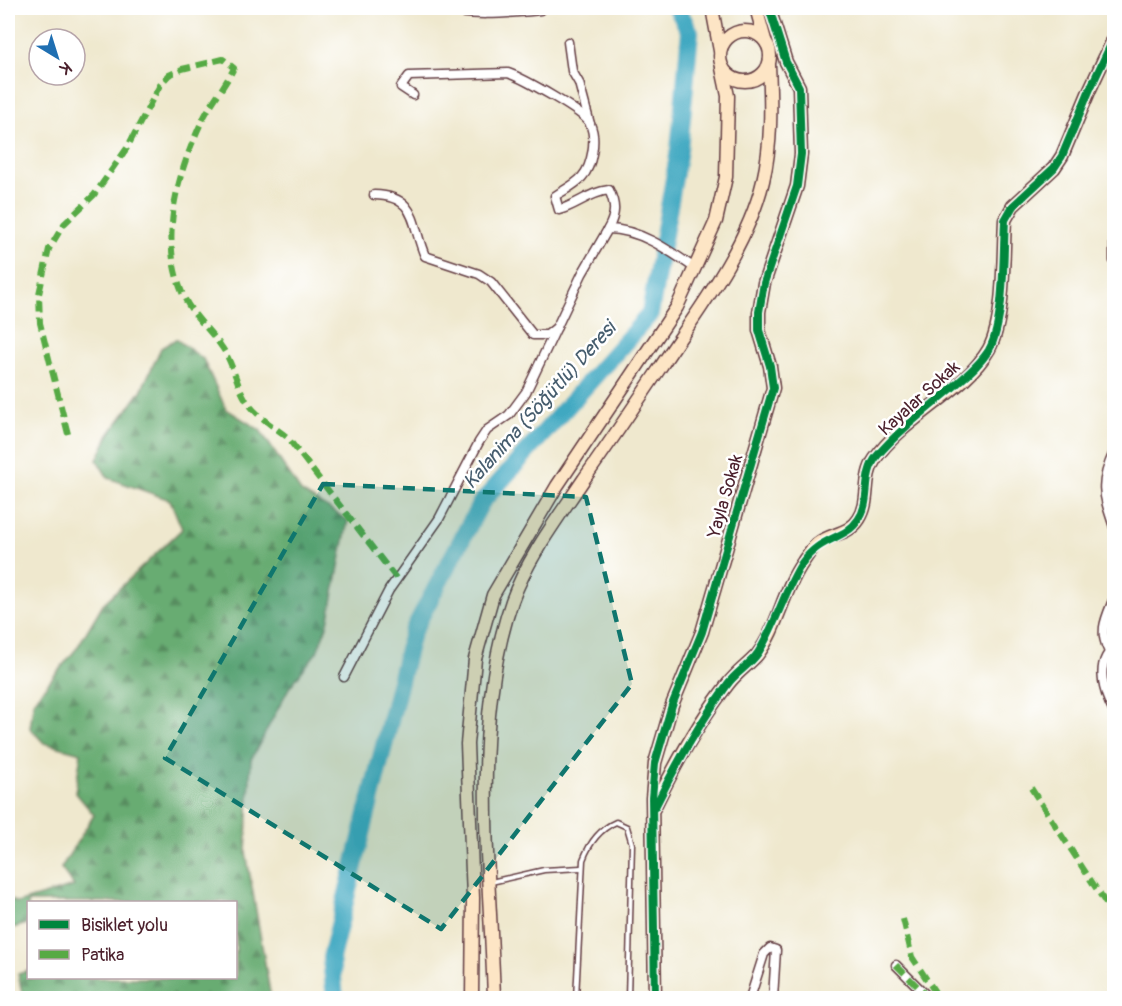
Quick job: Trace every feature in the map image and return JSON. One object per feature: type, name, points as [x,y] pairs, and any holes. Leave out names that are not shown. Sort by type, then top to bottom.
[{"type":"main road","points":[[472,999],[473,898],[466,744],[475,659],[493,595],[557,486],[677,307],[716,221],[726,177],[728,96],[712,8]]},
{"type":"main road","points":[[494,999],[487,830],[488,705],[494,664],[513,599],[545,536],[718,286],[763,183],[771,136],[769,65],[771,57],[756,8]]},
{"type":"main road","name":"Yayla Sokak","points":[[655,999],[652,812],[655,763],[662,738],[702,632],[773,388],[770,366],[759,330],[759,312],[764,283],[797,186],[801,154],[799,87],[786,62],[769,8]]},
{"type":"main road","points":[[720,52],[727,38],[742,31],[759,34],[765,40]]},
{"type":"main road","name":"Kayalar Sokak","points":[[652,812],[678,758],[728,683],[756,656],[802,563],[817,544],[848,531],[857,522],[865,509],[865,487],[869,470],[876,458],[900,433],[978,365],[989,349],[998,329],[1005,220],[1013,206],[1054,168],[1062,156],[1114,38]]},
{"type":"main road","points":[[722,68],[734,79],[749,81],[764,73],[769,65]]},
{"type":"street","points":[[434,8],[494,16],[540,10]]},
{"type":"street","points":[[344,677],[389,590],[439,519],[479,442],[487,430],[509,415],[518,405],[582,274],[615,216],[615,202],[609,190],[596,191],[573,206],[559,210],[555,196],[581,179],[589,167],[592,153],[590,124],[579,83],[572,71],[568,42]]},
{"type":"street","points":[[413,95],[400,87],[409,76],[451,77],[508,73],[520,77],[581,114],[590,124]]},
{"type":"street","points":[[374,195],[389,196],[402,202],[411,212],[425,256],[478,274],[491,282],[533,335],[547,335],[558,327]]},
{"type":"street","points":[[608,229],[623,229],[653,242],[696,269]]},
{"type":"street","points":[[1114,238],[1114,261]]},
{"type":"street","points":[[1114,452],[1103,478],[1103,494],[1114,527]]},
{"type":"street","points":[[1114,598],[1104,621],[1102,634],[1112,650],[1104,663],[1102,676],[1114,712]]},
{"type":"street","points":[[750,999],[764,954],[770,948],[776,950],[774,999]]},
{"type":"street","points":[[896,964],[929,999]]},
{"type":"lane","points":[[576,999],[581,868],[586,851],[602,831],[616,822],[627,827],[632,844],[628,999]]},
{"type":"lane","points":[[490,882],[544,870],[581,868]]},
{"type":"highlighted area","points":[[323,484],[586,497],[632,684],[441,929],[165,758]]},
{"type":"green space","points":[[176,339],[203,359],[226,409],[260,430],[301,492],[348,520],[328,623],[317,652],[289,688],[251,760],[246,852],[271,998],[23,998],[18,974],[27,971],[27,979],[237,979],[237,901],[27,901],[27,924],[8,929],[8,898],[17,903],[74,886],[61,868],[94,815],[75,792],[81,753],[44,743],[30,728],[34,700],[77,648],[103,604],[182,529],[170,500],[108,478],[97,460],[109,435],[141,391],[161,348]]},
{"type":"waterway","name":"Kalanima (Söğütlü) Deresi","points":[[335,998],[331,958],[412,633],[481,503],[650,314],[679,150],[690,32],[677,8]]},
{"type":"marked path","points":[[68,434],[40,323],[39,294],[49,249],[64,224],[94,195],[127,148],[160,85],[169,75],[182,69],[223,59],[234,68],[203,119],[178,185],[172,231],[172,254],[177,277],[189,306],[225,352],[250,406],[287,437],[396,578]]},
{"type":"marked path","points":[[1031,788],[1114,916]]},
{"type":"marked path","points":[[903,919],[912,957],[939,998]]},
{"type":"marked path","points":[[896,965],[929,998]]},
{"type":"cycle path","points":[[655,998],[652,798],[655,763],[672,705],[702,632],[773,388],[770,366],[759,330],[759,312],[764,283],[797,186],[801,154],[799,87],[786,62],[769,8]]},
{"type":"cycle path","points":[[655,807],[688,744],[717,700],[730,681],[758,653],[802,563],[809,554],[846,531],[858,520],[865,505],[869,472],[877,456],[903,429],[971,371],[989,350],[1001,305],[1005,220],[1013,206],[1054,168],[1062,156],[1114,38]]}]
